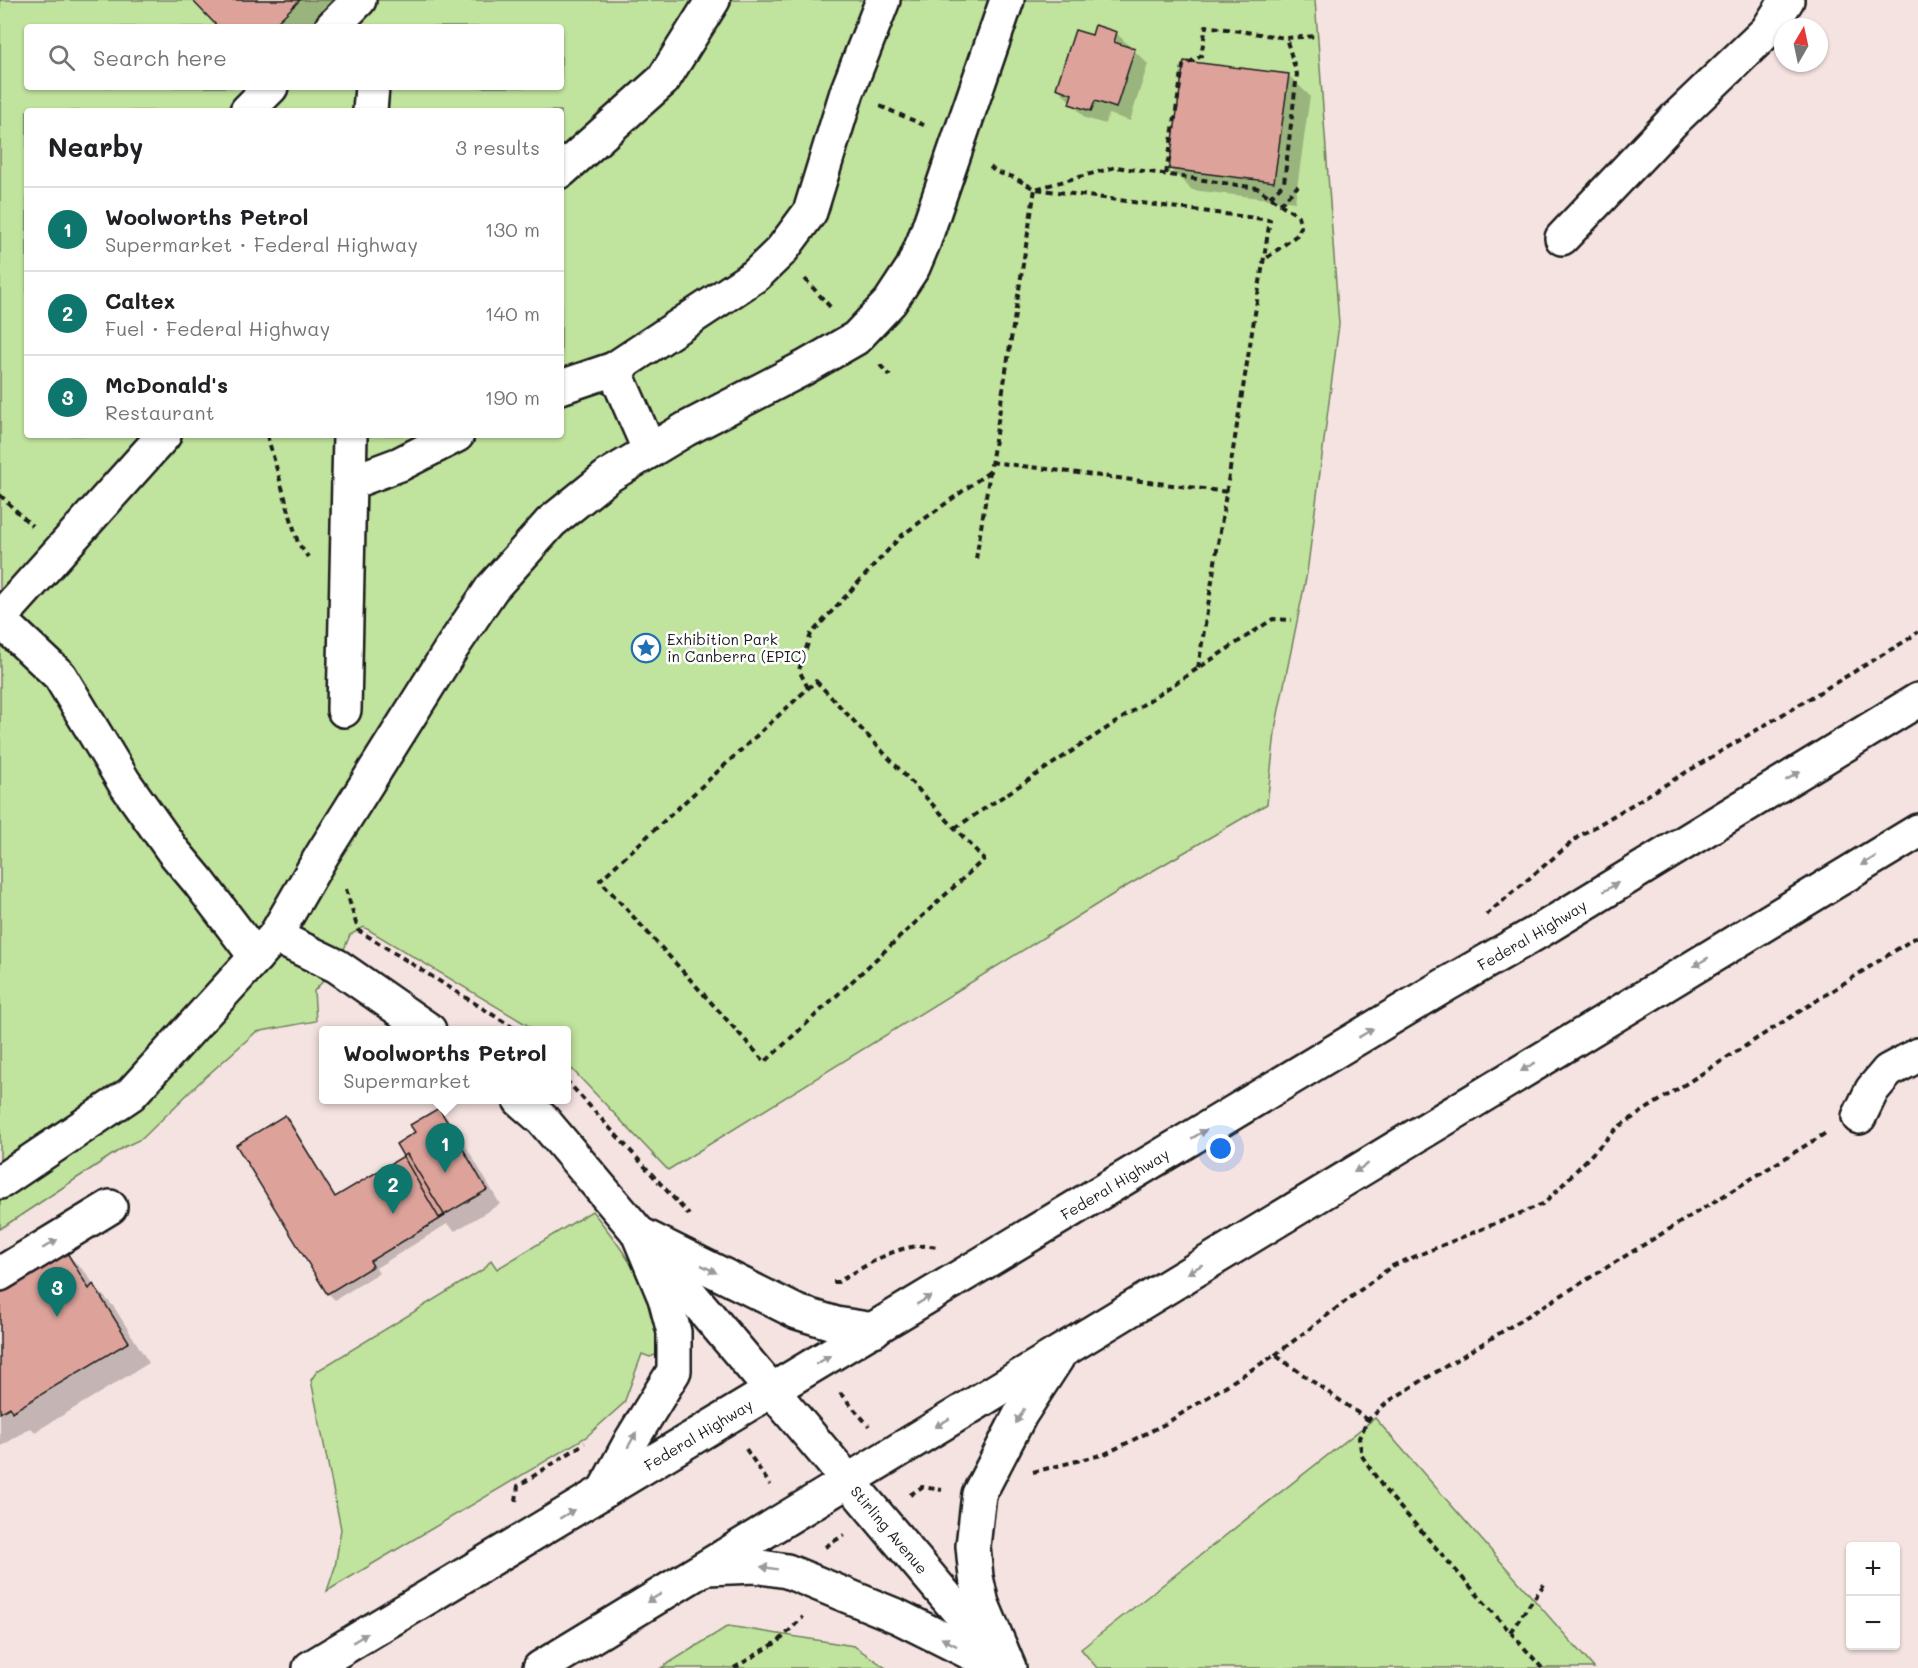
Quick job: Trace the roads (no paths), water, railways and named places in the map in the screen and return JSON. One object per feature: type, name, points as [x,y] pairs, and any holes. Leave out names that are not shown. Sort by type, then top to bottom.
[{"type":"main road","points":[[335,24],[359,0]]},
{"type":"main road","points":[[564,168],[663,80],[713,0]]},
{"type":"main road","points":[[564,386],[614,369],[756,275],[781,251],[810,212],[847,92],[883,0]]},
{"type":"main road","points":[[0,1182],[131,1094],[266,946],[492,588],[551,522],[608,476],[856,338],[890,302],[913,267],[1006,0]]},
{"type":"main road","points":[[1562,238],[1674,120],[1767,31],[1787,0]]},
{"type":"main road","points":[[250,108],[268,90]]},
{"type":"main road","points":[[370,108],[372,90]]},
{"type":"main road","points":[[614,369],[650,451]]},
{"type":"main road","points":[[161,438],[0,619],[60,676],[124,782],[173,852],[199,882],[266,946],[337,966],[423,1026]]},
{"type":"main road","points":[[344,710],[350,438]]},
{"type":"main road","points":[[349,483],[400,464],[451,438]]},
{"type":"main road","name":"Federal Highway","points":[[310,1668],[1447,984],[1543,929],[1918,700]]},
{"type":"main road","points":[[540,1668],[1918,831]]},
{"type":"main road","points":[[1859,1117],[1872,1090],[1888,1071],[1918,1055]]},
{"type":"main road","name":"Stirling Avenue","points":[[525,1104],[543,1120],[1008,1668]]},
{"type":"main road","points":[[0,1274],[111,1208]]},
{"type":"main road","points":[[638,1233],[797,1312],[836,1324],[874,1330]]},
{"type":"main road","points":[[604,1491],[674,1371],[674,1332],[665,1298],[638,1233]]},
{"type":"main road","points":[[1008,1668],[982,1604],[976,1577],[973,1546],[979,1494],[1020,1414],[1063,1349]]},
{"type":"main road","points":[[704,1568],[755,1566],[787,1571],[898,1617],[1001,1668]]},
{"type":"place","name":"Exhibition Park in Canberra (EPIC)","points":[[646,648]]},
{"type":"place","name":"Woolworths Petrol","points":[[445,1173]]},
{"type":"place","name":"Caltex","points":[[393,1214]]},
{"type":"place","name":"McDonald's","points":[[57,1317]]}]
